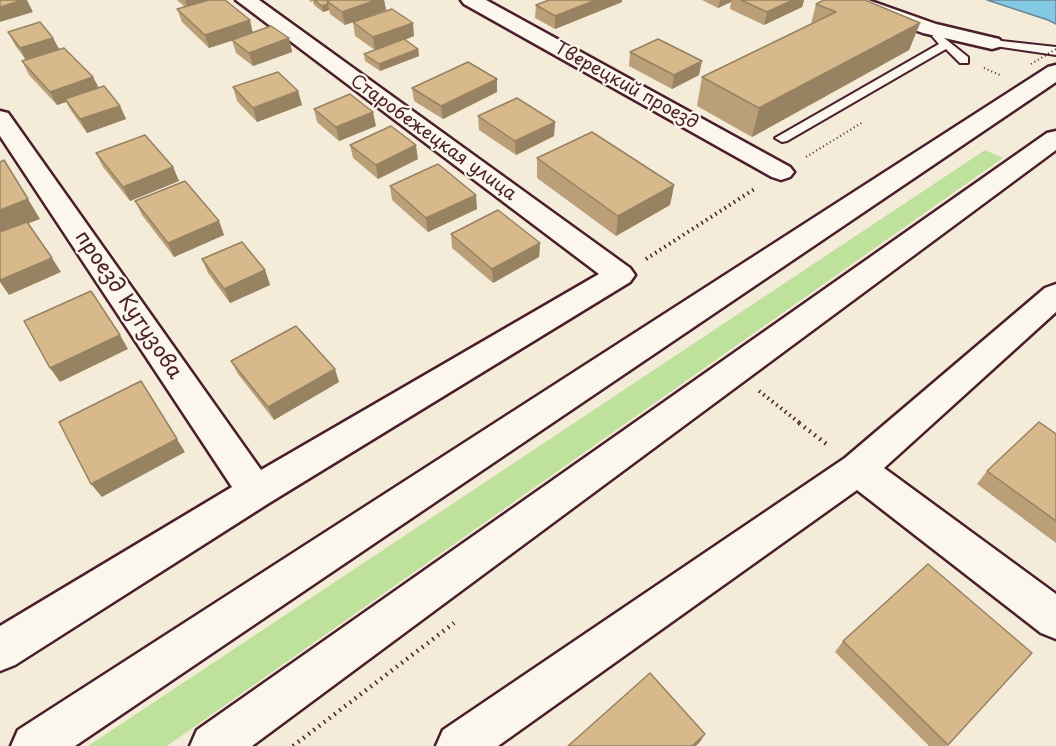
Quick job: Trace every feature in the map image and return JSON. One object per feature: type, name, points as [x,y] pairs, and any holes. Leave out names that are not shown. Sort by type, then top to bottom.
[{"type":"street","name":"Старобежецкая улица","points":[[246,0],[620,275],[256,492]]},
{"type":"street","name":"Тверецкий проезд","points":[[471,0],[782,172]]},
{"type":"street","points":[[849,0],[930,29],[992,43]]},
{"type":"street","points":[[34,746],[1043,68]]},
{"type":"street","name":"проезд Кутузова","points":[[0,118],[256,492]]},
{"type":"street","points":[[213,746],[1056,138]]},
{"type":"street","points":[[459,746],[858,469],[1056,296]]},
{"type":"street","points":[[858,469],[1056,619]]},
{"type":"street","points":[[0,650],[256,492]]},
{"type":"lane","points":[[930,29],[964,60]]},
{"type":"lane","points":[[992,43],[1056,50]]},
{"type":"lane","points":[[782,138],[946,44]]},
{"type":"path","points":[[1043,68],[1056,50]]},
{"type":"path","points":[[759,391],[803,426]]},
{"type":"green space","points":[[985,150],[1003,158],[167,746],[88,746]]},
{"type":"water","points":[[987,0],[1056,0],[1056,24],[1048,20]]},
{"type":"building","points":[[0,0],[23,0],[0,7]]},
{"type":"building","points":[[209,0],[225,0],[250,20],[205,35],[177,9]]},
{"type":"building","points":[[314,0],[330,0],[327,1],[328,4],[322,6]]},
{"type":"building","points":[[376,0],[342,12],[327,1]]},
{"type":"building","points":[[549,0],[596,0],[555,16],[536,5]]},
{"type":"building","points":[[741,0],[793,0],[767,12]]},
{"type":"building","points":[[824,0],[865,0],[920,23],[759,108],[702,77],[836,12],[816,4]]},
{"type":"building","points":[[392,9],[413,23],[373,37],[353,22]]},
{"type":"building","points":[[40,22],[53,38],[20,48],[8,32]]},
{"type":"building","points":[[271,26],[289,38],[249,53],[232,40]]},
{"type":"building","points":[[404,39],[418,49],[379,64],[364,54]]},
{"type":"building","points":[[658,39],[702,61],[674,75],[630,52]]},
{"type":"building","points":[[64,48],[93,77],[50,92],[22,61]]},
{"type":"building","points":[[468,62],[497,79],[441,106],[412,88]]},
{"type":"building","points":[[278,72],[298,91],[253,108],[233,87]]},
{"type":"building","points":[[104,86],[120,106],[80,119],[65,99]]},
{"type":"building","points":[[350,94],[373,112],[336,127],[314,109]]},
{"type":"building","points":[[517,98],[555,122],[515,141],[478,116]]},
{"type":"building","points":[[391,126],[416,145],[376,165],[350,145]]},
{"type":"building","points":[[592,132],[674,185],[618,216],[537,158]]},
{"type":"building","points":[[145,135],[173,167],[123,187],[96,153]]},
{"type":"building","points":[[4,160],[28,199],[0,210],[0,162]]},
{"type":"building","points":[[438,164],[476,195],[426,218],[390,186]]},
{"type":"building","points":[[185,181],[219,221],[168,243],[135,201]]},
{"type":"building","points":[[498,210],[540,243],[492,269],[451,234]]},
{"type":"building","points":[[27,222],[52,258],[0,280],[0,232]]},
{"type":"building","points":[[242,242],[265,270],[224,289],[202,259]]},
{"type":"building","points":[[91,291],[120,335],[50,368],[24,321]]},
{"type":"building","points":[[296,326],[335,369],[268,407],[231,361]]},
{"type":"building","points":[[141,381],[177,439],[91,484],[59,422]]},
{"type":"building","points":[[1039,422],[1056,434],[1056,521],[987,471]]},
{"type":"building","points":[[928,564],[1032,653],[948,745],[843,641]]},
{"type":"building","points":[[650,673],[705,734],[692,746],[568,746]]}]
